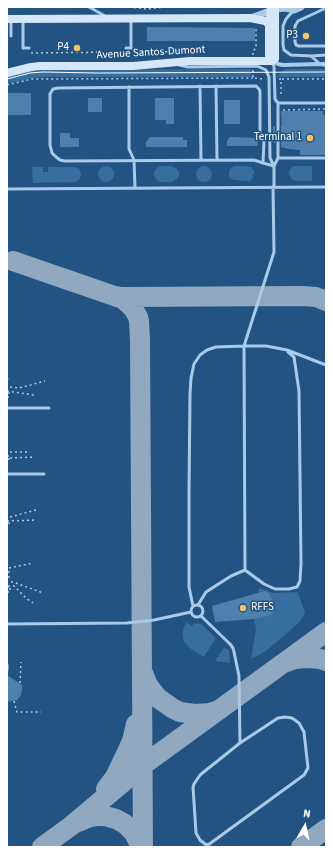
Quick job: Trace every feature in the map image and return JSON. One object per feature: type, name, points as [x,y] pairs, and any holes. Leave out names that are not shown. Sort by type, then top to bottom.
[{"type":"main road","points":[[273,9],[275,59],[270,60],[269,24],[273,9]]},
{"type":"main road","points":[[9,19],[250,18],[261,20],[269,24],[275,31]]},
{"type":"main road","name":"Avenue Santos-Dumont","points":[[7,73],[40,66],[133,66],[190,61],[253,63],[272,60]]},
{"type":"street","points":[[250,18],[273,9],[298,9]]},
{"type":"street","points":[[272,60],[275,63],[282,65],[326,64]]},
{"type":"lane","points":[[89,7],[108,18]]},
{"type":"lane","points":[[326,8],[298,21],[295,28],[295,42],[297,45],[326,46]]},
{"type":"lane","points":[[298,9],[289,15],[283,26],[284,50],[288,54],[294,56],[326,56]]},
{"type":"lane","points":[[127,48],[131,48],[131,18]]},
{"type":"lane","points":[[9,19],[11,36]]},
{"type":"lane","points":[[23,19],[23,48],[28,48]]},
{"type":"lane","points":[[311,56],[320,64]]},
{"type":"lane","points":[[272,60],[274,67],[275,99],[280,103],[326,103]]},
{"type":"lane","points":[[253,63],[266,70],[269,76],[270,158],[274,166]]},
{"type":"lane","points":[[263,163],[264,141],[260,133],[260,91],[258,87],[200,86],[58,88],[53,89],[50,94],[50,145],[55,156],[60,160],[254,160],[263,163],[274,166]]},
{"type":"lane","points":[[200,86],[201,160]]},
{"type":"lane","points":[[216,86],[216,160]]},
{"type":"lane","points":[[129,87],[129,149],[134,160],[135,188]]},
{"type":"lane","points":[[245,570],[244,346],[274,252],[274,166],[278,158],[280,103]]},
{"type":"lane","points":[[278,158],[326,158]]},
{"type":"lane","points":[[7,189],[326,187]]},
{"type":"lane","points":[[192,606],[198,605],[202,607],[204,611],[201,616],[197,618],[193,616],[191,612],[192,606],[189,587],[190,394],[194,364],[200,355],[207,350],[216,347],[244,346],[266,346],[287,350],[326,364]]},
{"type":"lane","points":[[245,570],[264,584],[275,589],[289,590],[297,587],[300,581],[299,391],[294,357],[287,350]]},
{"type":"lane","points":[[7,408],[49,408]]},
{"type":"lane","points":[[7,474],[44,474]]},
{"type":"lane","points":[[198,605],[206,592],[231,576],[245,570]]},
{"type":"lane","points":[[7,624],[127,624],[191,612]]},
{"type":"lane","points":[[201,616],[233,648],[239,676],[240,743]]},
{"type":"lane","points":[[7,665],[7,670]]},
{"type":"lane","points":[[278,718],[292,718],[299,723],[304,732],[308,768],[304,775],[208,844],[205,844],[200,840],[196,833],[194,784],[200,775],[240,743],[278,718]]},
{"type":"path","points":[[129,7],[147,9],[166,7]]},
{"type":"path","points":[[254,78],[253,52],[256,48],[256,26]]},
{"type":"path","points":[[28,48],[27,53],[128,52],[127,48]]},
{"type":"path","points":[[7,86],[35,79],[269,79]]},
{"type":"path","points":[[274,79],[326,79]]},
{"type":"path","points":[[281,79],[280,103],[282,110],[326,109],[326,115]]},
{"type":"path","points":[[7,373],[8,383]]},
{"type":"path","points":[[10,387],[19,388],[45,381]]},
{"type":"path","points":[[7,397],[9,397],[8,391],[34,395]]},
{"type":"path","points":[[10,452],[30,452]]},
{"type":"path","points":[[8,456],[11,456],[11,458],[35,457]]},
{"type":"path","points":[[10,516],[36,510]]},
{"type":"path","points":[[8,520],[37,520]]},
{"type":"path","points":[[9,578],[9,568],[33,563]]},
{"type":"path","points":[[11,582],[43,593]]},
{"type":"path","points":[[9,586],[14,586],[33,603]]},
{"type":"path","points":[[20,683],[21,662]]},
{"type":"path","points":[[14,701],[17,712],[41,712]]},
{"type":"shaded area","points":[[251,69],[251,77],[43,77],[7,84],[7,76],[40,70]]},
{"type":"shaded area","points":[[286,69],[326,69],[326,77],[277,77]]},
{"type":"shaded area","points":[[106,166],[112,168],[114,174],[112,180],[106,182],[100,180],[98,174],[100,168]]},
{"type":"shaded area","points":[[161,166],[171,166],[176,168],[179,172],[177,179],[172,182],[160,182],[156,179],[154,172]]},
{"type":"shaded area","points":[[204,166],[211,171],[212,174],[207,181],[204,182],[197,177],[196,174],[201,167]]},
{"type":"shaded area","points":[[234,166],[251,167],[254,171],[253,177],[250,181],[233,180],[229,177],[229,172]]},
{"type":"shaded area","points":[[294,166],[312,166],[312,181],[295,181],[291,179],[289,171]]},
{"type":"shaded area","points":[[32,167],[43,167],[43,172],[48,172],[48,167],[73,167],[80,170],[81,175],[79,180],[74,182],[33,183]]},
{"type":"shaded area","points":[[259,588],[273,593],[298,592],[305,613],[293,628],[266,651],[251,659],[256,629],[254,619],[269,616],[274,611],[272,598],[268,592],[258,593]]},
{"type":"shaded area","points":[[186,622],[192,626],[194,623],[201,624],[216,638],[204,657],[192,650],[184,642],[183,631]]},
{"type":"shaded area","points":[[224,647],[229,650],[230,663],[215,661]]},
{"type":"building","points":[[147,27],[255,28],[255,41],[147,41]]},
{"type":"building","points":[[7,93],[31,93],[31,115],[7,115]]},
{"type":"building","points":[[88,98],[102,98],[102,112],[88,112]]},
{"type":"building","points":[[155,98],[174,98],[174,124],[166,124],[166,120],[155,120]]},
{"type":"building","points":[[224,100],[240,100],[240,124],[224,124]]},
{"type":"building","name":"Terminal 1","points":[[281,111],[323,111],[323,115],[326,115],[326,155],[300,155],[300,150],[281,147]]},
{"type":"building","points":[[273,126],[275,126],[275,144],[273,142]]},
{"type":"building","points":[[60,133],[70,133],[70,138],[79,138],[79,147],[60,147]]},
{"type":"building","points":[[150,137],[183,137],[183,140],[187,140],[187,147],[146,147],[146,142]]},
{"type":"building","points":[[230,137],[257,138],[258,146],[227,146],[227,141]]},
{"type":"building","name":"RFFS","points":[[265,591],[268,592],[273,601],[274,611],[269,616],[254,619],[215,622],[212,606]]},
{"type":"building","points":[[7,675],[22,685],[22,690],[21,695],[17,700],[7,702]]},
{"type":"taxiway","points":[[13,261],[123,299],[133,308],[139,321],[143,847]]},
{"type":"taxiway","points":[[116,296],[302,296],[316,297],[326,301]]},
{"type":"taxiway","points":[[42,847],[71,826],[146,763],[326,632]]},
{"type":"taxiway","points":[[287,662],[295,659],[307,658],[326,661]]},
{"type":"taxiway","points":[[143,673],[153,692],[158,698],[172,708],[180,712],[195,714],[216,711]]},
{"type":"taxiway","points":[[106,789],[115,777],[127,752],[132,741],[136,724]]},
{"type":"taxiway","points":[[78,822],[97,816],[105,816],[116,819],[125,824],[134,833],[141,847]]},
{"type":"taxiway","points":[[301,847],[326,829]]},
{"type":"tram line","points":[[7,79],[30,73],[43,72],[326,72]]},
{"type":"place","name":"P3","points":[[306,36]]},
{"type":"place","name":"P4","points":[[77,48]]},
{"type":"place","name":"Terminal 1","points":[[310,138]]},
{"type":"place","name":"RFFS","points":[[243,608]]}]
